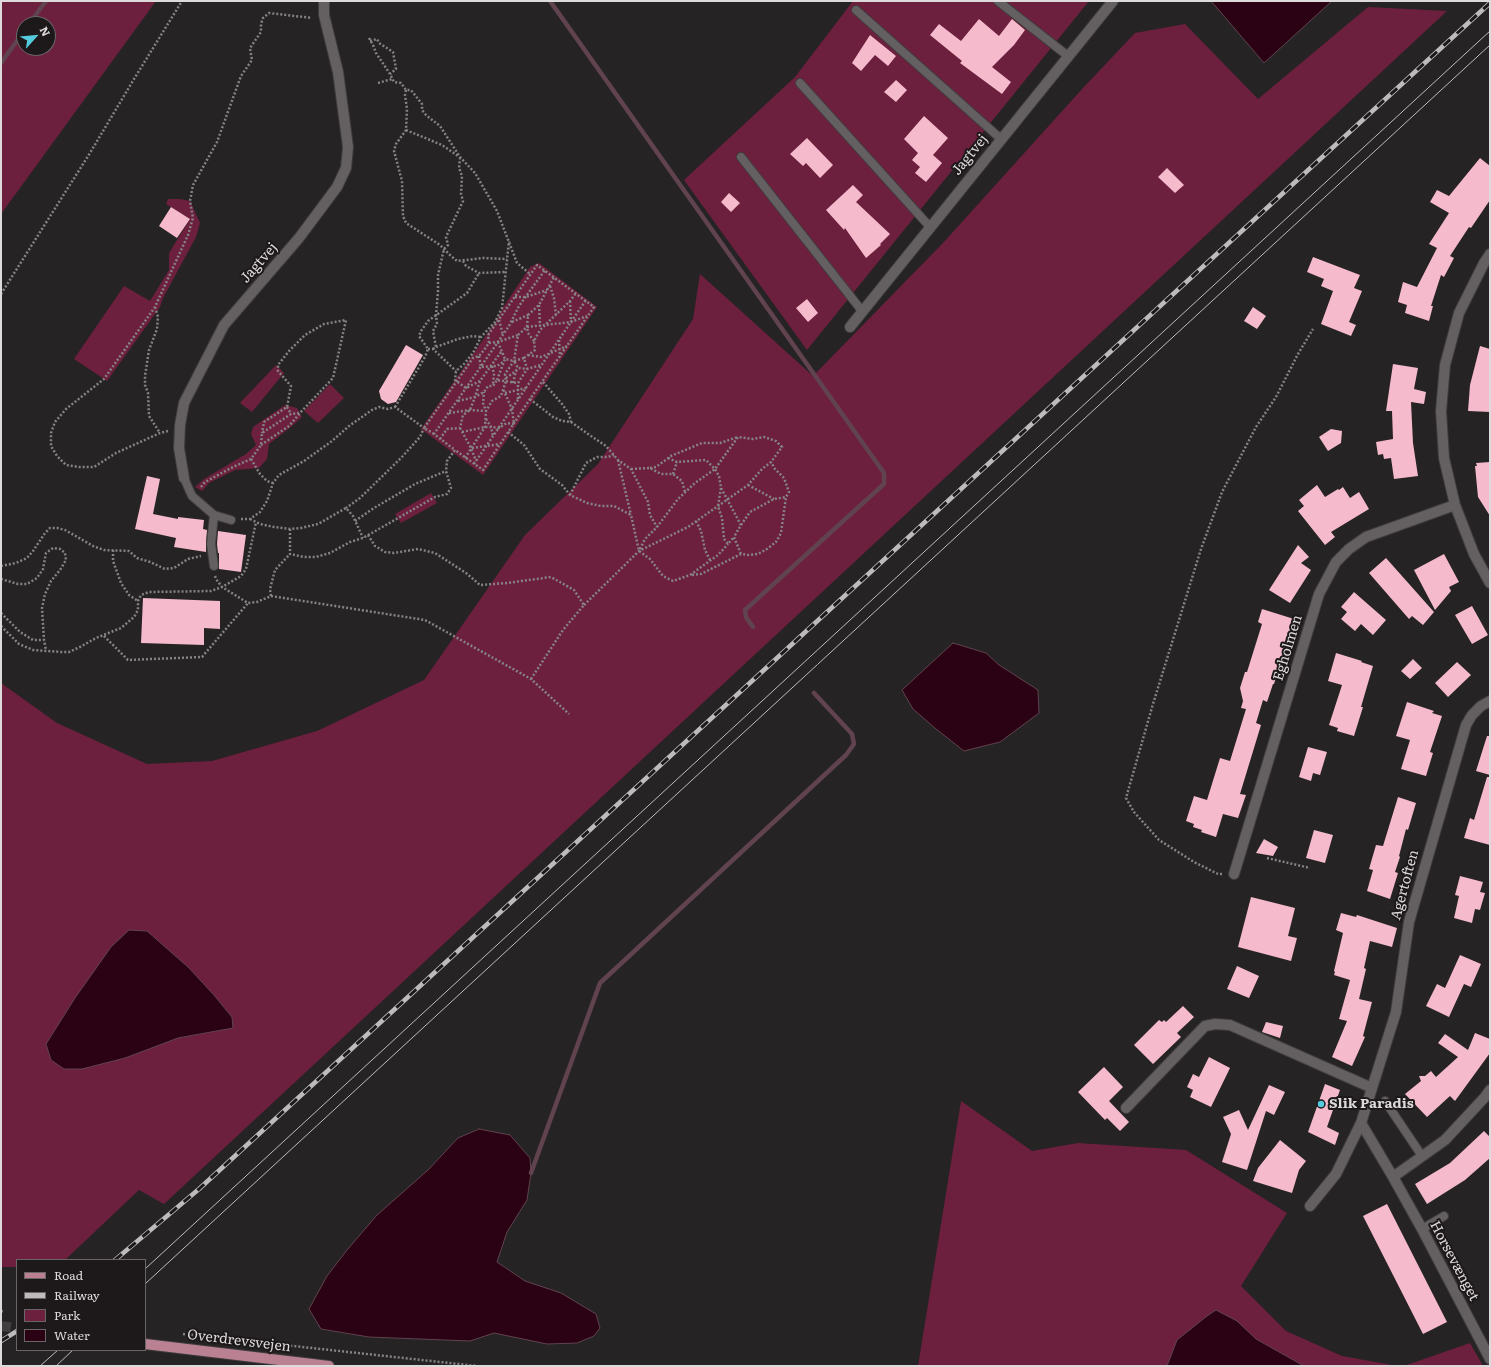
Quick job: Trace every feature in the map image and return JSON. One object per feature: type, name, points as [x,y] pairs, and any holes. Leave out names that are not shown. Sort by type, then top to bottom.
[{"type":"main road","name":"Overdrevsvejen","points":[[146,1344],[329,1366]]},
{"type":"street","name":"Jagtvej","points":[[184,478],[179,448],[180,428],[184,403],[224,324],[299,238],[337,187],[346,168],[348,147],[338,72],[324,15],[324,1]]},
{"type":"street","name":"Jagtvej","points":[[850,327],[1113,1]]},
{"type":"street","points":[[1490,254],[1459,313],[1445,365],[1441,411],[1444,458],[1455,505],[1464,532],[1490,583]]},
{"type":"street","name":"Egholmen","points":[[1234,874],[1319,594],[1336,562],[1349,549],[1366,537],[1455,505]]},
{"type":"street","name":"Agertoften","points":[[1310,1206],[1336,1174],[1360,1123],[1396,1012],[1409,922],[1466,725],[1472,715],[1481,706],[1490,701]]},
{"type":"street","points":[[1126,1108],[1205,1026],[1215,1024],[1230,1026],[1372,1088]]},
{"type":"street","points":[[1393,1177],[1445,1140],[1490,1090]]},
{"type":"street","name":"Horsevænget","points":[[1360,1123],[1393,1177],[1422,1229],[1490,1359]]},
{"type":"lane","points":[[998,1],[1068,56]]},
{"type":"lane","points":[[856,10],[1001,139]]},
{"type":"lane","points":[[800,83],[930,227]]},
{"type":"lane","points":[[741,157],[862,311]]},
{"type":"lane","name":"Jagtvej","points":[[184,478],[192,496],[214,515],[231,520]]},
{"type":"lane","points":[[214,515],[211,544],[214,566]]},
{"type":"lane","points":[[1385,1101],[1422,1156]]},
{"type":"lane","points":[[1422,1229],[1444,1216]]},
{"type":"path","points":[[1,294],[82,166],[182,1]]},
{"type":"path","points":[[180,428],[160,433],[116,453],[94,467],[66,465],[57,456],[51,446],[50,433],[55,422],[66,409],[104,379],[155,307],[188,236],[194,218],[190,201],[193,185],[218,142],[241,76],[252,60],[250,48],[261,32],[263,18],[269,13],[309,19],[324,15]]},
{"type":"path","points":[[390,74],[396,70],[393,52],[380,43],[377,39],[370,39],[378,58],[394,82],[401,83],[406,90],[406,130],[396,144],[394,151],[402,181],[403,216],[406,223],[440,245],[457,261],[483,258],[507,259]]},
{"type":"path","points":[[378,83],[392,79]]},
{"type":"path","points":[[406,90],[411,90],[417,97],[422,104],[422,110],[440,126],[460,157],[475,173],[498,211],[517,262],[530,274]]},
{"type":"path","points":[[406,130],[442,145],[460,157]]},
{"type":"path","points":[[456,371],[434,348],[433,332],[437,324],[438,275],[444,249],[448,245],[446,237],[463,201],[461,194],[462,176],[459,168],[460,157]]},
{"type":"path","points":[[466,388],[455,380],[456,371],[473,353],[481,337],[495,322],[502,308],[509,241]]},
{"type":"path","points":[[463,261],[466,266],[479,273],[505,272]]},
{"type":"path","points":[[231,520],[250,519],[260,524],[290,529],[301,528],[318,524],[360,498],[420,437],[424,428],[472,358],[479,356],[489,343],[488,335],[537,265],[594,307],[483,470],[475,463],[465,458],[434,434],[424,428],[395,407]]},
{"type":"path","points":[[434,434],[503,335],[519,306],[545,270]]},
{"type":"path","points":[[428,349],[419,336],[428,321],[467,293],[479,273]]},
{"type":"path","points":[[511,322],[528,315],[539,305],[554,277]]},
{"type":"path","points":[[549,285],[554,298],[556,315]]},
{"type":"path","points":[[515,297],[526,297],[547,290]]},
{"type":"path","points":[[534,340],[540,330],[570,301],[576,293]]},
{"type":"path","points":[[475,463],[586,300]]},
{"type":"path","points":[[570,301],[571,322]]},
{"type":"path","points":[[539,305],[540,330]]},
{"type":"path","points":[[155,307],[158,317],[157,329],[149,350],[145,385],[148,393],[149,416],[160,433]]},
{"type":"path","points":[[498,342],[505,359],[514,361],[524,358],[535,350],[534,340],[528,333],[526,327],[528,315]]},
{"type":"path","points":[[489,343],[498,342],[518,335],[526,327],[571,322],[588,316]]},
{"type":"path","points":[[192,496],[205,482],[251,459],[261,445],[289,426],[300,412],[333,378],[346,320],[324,324],[305,335],[278,365],[278,371],[291,386],[287,407],[291,414]]},
{"type":"path","points":[[499,320],[503,335]]},
{"type":"path","points":[[1234,874],[1218,874],[1194,862],[1159,840],[1134,812],[1126,798],[1155,697],[1201,549],[1222,492],[1256,427],[1276,397],[1298,354],[1313,329]]},
{"type":"path","points":[[501,396],[506,380],[505,374],[514,361],[518,335]]},
{"type":"path","points":[[428,349],[458,339],[473,336],[481,337]]},
{"type":"path","points":[[559,339],[560,357]]},
{"type":"path","points":[[528,355],[541,357],[567,346]]},
{"type":"path","points":[[250,519],[260,512],[267,501],[273,483],[279,475],[332,441],[349,426],[372,410],[379,407],[388,409],[395,407],[425,357],[428,349]]},
{"type":"path","points":[[475,463],[471,448],[460,428],[463,416],[470,410],[480,381],[501,352]]},
{"type":"path","points":[[479,356],[481,367]]},
{"type":"path","points":[[518,400],[518,383],[526,369],[524,358]]},
{"type":"path","points":[[481,367],[492,365],[497,366],[505,359]]},
{"type":"path","points":[[514,361],[516,366],[514,383]]},
{"type":"path","points":[[457,401],[475,397],[484,392],[488,386],[493,386],[502,370],[503,362]]},
{"type":"path","points":[[492,365],[494,374],[493,386]]},
{"type":"path","points":[[506,380],[520,368],[526,369],[542,365]]},
{"type":"path","points":[[497,380],[506,380],[518,383]]},
{"type":"path","points":[[466,388],[480,381]]},
{"type":"path","points":[[543,382],[570,414],[571,422]]},
{"type":"path","points":[[465,458],[485,427],[486,411],[492,401],[505,393],[526,388]]},
{"type":"path","points":[[503,389],[512,409],[514,424]]},
{"type":"path","points":[[484,392],[483,403],[486,411]]},
{"type":"path","points":[[530,399],[554,417],[562,421],[571,422],[606,446],[614,454],[618,460],[639,551],[650,559],[663,576],[673,581],[690,575],[701,574],[742,554],[758,554],[776,542],[782,533],[786,497],[790,492],[784,478],[775,469],[771,462]]},
{"type":"path","points":[[261,445],[264,422],[287,407]]},
{"type":"path","points":[[449,413],[470,410],[486,411]]},
{"type":"path","points":[[262,434],[291,414],[300,412]]},
{"type":"path","points":[[485,418],[491,427],[493,436]]},
{"type":"path","points":[[462,432],[485,427],[499,428],[507,423],[514,424]]},
{"type":"path","points":[[440,439],[447,429],[460,428]]},
{"type":"path","points":[[508,432],[524,445],[540,469],[562,486],[570,495],[587,503],[600,506],[614,506],[631,515]]},
{"type":"path","points":[[639,551],[645,539],[657,527],[678,499],[715,468],[738,437]]},
{"type":"path","points":[[531,679],[563,630],[584,605],[639,551],[688,527],[748,485],[762,469],[771,462],[782,447],[776,441],[764,437],[753,439],[738,437],[720,443],[702,443],[668,458],[656,466],[650,468],[631,469]]},
{"type":"path","points":[[471,448],[500,444]]},
{"type":"path","points":[[290,554],[304,557],[316,557],[330,553],[350,542],[363,538],[435,498],[447,494],[451,488],[446,471],[447,461],[455,450]]},
{"type":"path","points":[[570,495],[586,463],[597,457],[608,457],[614,454]]},
{"type":"path","points":[[668,458],[677,462],[706,460],[715,468],[719,476],[721,488],[718,506],[722,518],[724,539],[728,544]]},
{"type":"path","points":[[251,459],[260,474],[267,481],[273,483]]},
{"type":"path","points":[[618,460],[631,469],[648,502],[650,515],[657,527]]},
{"type":"path","points":[[673,474],[677,462]]},
{"type":"path","points":[[650,468],[660,474],[673,474],[682,481],[685,492]]},
{"type":"path","points":[[355,521],[415,484],[446,471]]},
{"type":"path","points":[[748,485],[774,499]]},
{"type":"path","points":[[721,488],[741,525]]},
{"type":"path","points":[[690,575],[718,556],[734,537],[750,512],[774,499],[786,497]]},
{"type":"path","points":[[346,508],[353,516],[363,538]]},
{"type":"path","points":[[1,626],[19,644],[33,650],[69,652],[80,648],[96,638],[121,628],[134,617],[138,610],[138,601],[141,595],[149,592],[211,591],[222,587],[241,576],[246,569],[256,522]]},
{"type":"path","points":[[696,522],[702,531],[705,550],[710,560]]},
{"type":"path","points":[[1,566],[16,563],[26,558],[50,528],[65,530],[93,546],[104,550],[128,551],[137,558],[165,569],[174,568],[188,559],[212,553]]},
{"type":"path","points":[[271,596],[270,589],[275,570],[290,554],[290,529]]},
{"type":"path","points":[[368,535],[375,546],[385,552],[394,553],[418,549],[434,553],[466,573],[480,585],[551,577],[574,590],[584,605]]},
{"type":"path","points":[[734,537],[742,554]]},
{"type":"path","points":[[1,579],[18,584],[27,584],[37,578],[43,569],[46,553],[54,548],[60,549],[65,553],[66,560],[51,581],[45,594],[42,608],[46,650]]},
{"type":"path","points":[[112,550],[113,561],[120,583],[130,595],[138,601]]},
{"type":"path","points":[[214,566],[216,579],[222,587],[248,603],[257,602],[271,596],[425,620],[531,679],[569,714]]},
{"type":"path","points":[[104,636],[128,660],[202,657],[248,603]]},
{"type":"path","points":[[1,613],[20,632],[33,640],[44,640]]},
{"type":"path","points":[[1267,858],[1310,868]]},
{"type":"path","points":[[176,1333],[477,1366]]},
{"type":"green space","points":[[1,1],[156,1],[1,214]]},
{"type":"green space","points":[[853,1],[1089,1],[807,350],[684,180],[795,77]]},
{"type":"green space","points":[[1368,7],[1447,11],[164,1204],[139,1190],[66,1259],[16,1259],[16,1267],[1,1267],[1,683],[57,723],[147,764],[212,761],[317,731],[424,680],[525,535],[598,464],[693,319],[700,274],[813,376],[943,243],[1083,88],[1135,33],[1185,24],[1258,99]]},
{"type":"green space","points":[[168,199],[190,201],[200,223],[196,237],[163,298],[160,307],[107,381],[74,359],[124,286],[150,301],[169,270],[169,253],[190,219],[166,204]]},
{"type":"green space","points":[[539,263],[597,307],[483,475],[421,429],[496,321],[504,306],[530,267]]},
{"type":"green space","points":[[276,365],[284,373],[252,412],[240,403]]},
{"type":"green space","points":[[330,384],[344,398],[318,423],[304,411]]},
{"type":"green space","points":[[285,405],[297,408],[302,417],[269,444],[267,459],[259,468],[235,470],[209,483],[202,491],[195,487],[204,479],[246,454],[256,445],[251,434],[253,427]]},
{"type":"green space","points":[[431,493],[437,503],[401,523],[395,514]]},
{"type":"green space","points":[[961,1101],[1032,1151],[1078,1143],[1186,1150],[1287,1213],[1241,1286],[1286,1331],[1342,1356],[1398,1366],[918,1366]]},
{"type":"green space","points":[[1470,1343],[1483,1366],[1404,1366]]},
{"type":"water","points":[[1211,1],[1332,1],[1264,63]]},
{"type":"water","points":[[953,643],[986,653],[999,665],[1038,690],[1039,713],[1000,742],[964,751],[936,729],[913,709],[902,690]]},
{"type":"water","points":[[129,930],[147,931],[188,967],[232,1017],[233,1028],[178,1038],[125,1058],[82,1069],[64,1069],[51,1060],[46,1044],[75,998],[111,947]]},
{"type":"water","points":[[479,1129],[510,1135],[530,1158],[531,1173],[527,1200],[507,1232],[497,1262],[525,1281],[561,1293],[596,1314],[600,1328],[594,1336],[577,1343],[547,1344],[494,1333],[470,1341],[369,1337],[321,1329],[309,1309],[327,1276],[347,1250],[377,1215],[428,1170],[458,1138]]},
{"type":"water","points":[[1216,1310],[1237,1321],[1256,1339],[1304,1366],[1167,1366],[1177,1340]]},
{"type":"building","points":[[979,19],[999,36],[1012,19],[1025,30],[1014,45],[992,67],[1011,82],[1002,94],[960,63],[962,61],[930,35],[939,24],[961,41]]},
{"type":"building","points":[[870,35],[896,56],[888,66],[875,55],[861,71],[852,63]]},
{"type":"building","points":[[896,80],[907,90],[896,102],[884,92]]},
{"type":"building","points":[[924,116],[948,138],[933,155],[942,163],[926,182],[915,173],[920,167],[912,160],[918,153],[904,139]]},
{"type":"building","points":[[807,138],[833,165],[820,178],[806,163],[803,166],[790,154]]},
{"type":"building","points":[[1480,158],[1490,166],[1490,200],[1471,228],[1469,227],[1450,256],[1454,258],[1444,277],[1441,275],[1431,306],[1433,306],[1429,321],[1405,313],[1407,305],[1398,302],[1403,282],[1417,287],[1437,248],[1429,244],[1449,213],[1430,202],[1437,190],[1449,196]]},
{"type":"building","points":[[1167,168],[1184,185],[1175,193],[1158,177]]},
{"type":"building","points":[[853,185],[863,195],[856,202],[890,234],[880,244],[881,245],[866,258],[845,228],[844,230],[826,210]]},
{"type":"building","points":[[729,193],[740,203],[731,212],[721,202]]},
{"type":"building","points":[[171,207],[190,219],[177,238],[159,226]]},
{"type":"building","points":[[1313,257],[1360,275],[1354,288],[1362,291],[1349,322],[1356,325],[1351,336],[1321,324],[1333,291],[1321,286],[1324,279],[1307,272]]},
{"type":"building","points":[[807,299],[818,313],[808,322],[796,308]]},
{"type":"building","points":[[1253,307],[1266,316],[1257,329],[1244,321]]},
{"type":"building","points":[[406,345],[423,355],[396,402],[388,404],[381,399],[379,391]]},
{"type":"building","points":[[1480,346],[1490,349],[1490,412],[1468,411],[1470,385]]},
{"type":"building","points":[[1393,364],[1418,368],[1414,389],[1426,392],[1424,404],[1411,402],[1413,443],[1418,476],[1394,479],[1391,458],[1384,459],[1383,454],[1378,455],[1376,442],[1393,439],[1392,411],[1386,411]]},
{"type":"building","points":[[1331,429],[1342,431],[1341,443],[1328,451],[1319,437]]},
{"type":"building","points":[[1490,462],[1490,516],[1478,497],[1475,466],[1477,466],[1476,463]]},
{"type":"building","points":[[147,476],[160,479],[153,514],[178,519],[178,517],[204,520],[203,529],[207,530],[206,552],[174,547],[176,538],[135,529]]},
{"type":"building","points":[[1317,485],[1325,497],[1343,487],[1350,498],[1359,492],[1369,509],[1331,532],[1335,537],[1325,545],[1298,511],[1304,506],[1299,500]]},
{"type":"building","points":[[218,531],[246,535],[241,572],[219,569],[219,553],[217,544]]},
{"type":"building","points":[[1298,545],[1309,557],[1301,563],[1311,570],[1290,603],[1269,590]]},
{"type":"building","points":[[1444,554],[1459,582],[1449,587],[1451,591],[1435,610],[1414,570]]},
{"type":"building","points":[[1386,558],[1434,612],[1423,625],[1412,616],[1409,619],[1369,573]]},
{"type":"building","points":[[1354,592],[1386,620],[1373,635],[1361,624],[1355,631],[1341,619],[1347,612],[1341,607]]},
{"type":"building","points":[[143,598],[220,601],[220,629],[204,628],[204,645],[141,643]]},
{"type":"building","points":[[1472,606],[1488,635],[1472,644],[1455,615]]},
{"type":"building","points":[[1262,609],[1294,619],[1274,684],[1267,702],[1263,700],[1256,723],[1261,725],[1240,794],[1246,795],[1238,818],[1223,814],[1216,837],[1201,832],[1202,830],[1193,827],[1194,824],[1186,821],[1194,796],[1207,800],[1220,758],[1230,761],[1246,709],[1241,708],[1243,701],[1240,688],[1245,672],[1247,672],[1262,624],[1258,622]]},
{"type":"building","points":[[1336,653],[1373,666],[1354,736],[1337,731],[1338,728],[1329,725],[1342,685],[1328,681]]},
{"type":"building","points":[[1413,659],[1422,668],[1410,679],[1401,671]]},
{"type":"building","points":[[1457,662],[1471,675],[1448,697],[1435,683]]},
{"type":"building","points":[[1407,702],[1434,711],[1432,713],[1442,716],[1430,752],[1433,753],[1426,776],[1401,769],[1410,740],[1396,736]]},
{"type":"building","points":[[1487,736],[1490,736],[1490,775],[1476,771]]},
{"type":"building","points":[[1308,747],[1327,752],[1320,775],[1313,773],[1311,781],[1299,777]]},
{"type":"building","points":[[1487,777],[1490,777],[1490,845],[1464,838],[1470,818],[1474,820]]},
{"type":"building","points":[[1398,797],[1416,803],[1408,830],[1406,829],[1395,872],[1398,873],[1390,899],[1367,891],[1373,870],[1369,869],[1376,845],[1383,846]]},
{"type":"building","points":[[1314,830],[1333,835],[1325,863],[1306,858]]},
{"type":"building","points":[[1264,839],[1278,847],[1273,856],[1256,853]]},
{"type":"building","points":[[1460,876],[1483,882],[1480,892],[1485,893],[1480,910],[1475,909],[1472,923],[1454,918],[1459,896],[1455,895]]},
{"type":"building","points":[[1251,897],[1295,908],[1288,936],[1297,938],[1291,961],[1238,947]]},
{"type":"building","points":[[1341,913],[1356,917],[1357,915],[1397,928],[1392,947],[1370,941],[1364,968],[1366,969],[1359,999],[1372,1002],[1363,1036],[1365,1037],[1352,1066],[1332,1057],[1347,1021],[1339,1019],[1350,980],[1334,975],[1343,933],[1336,930]]},
{"type":"building","points":[[1460,955],[1481,964],[1471,987],[1464,984],[1449,1017],[1426,1006],[1437,984],[1445,988]]},
{"type":"building","points":[[1237,966],[1259,976],[1249,998],[1227,989]]},
{"type":"building","points":[[1183,1006],[1194,1017],[1177,1033],[1181,1037],[1153,1064],[1134,1045],[1159,1020],[1162,1022],[1164,1020],[1166,1022]]},
{"type":"building","points":[[1266,1022],[1283,1026],[1280,1038],[1262,1032]]},
{"type":"building","points":[[1475,1033],[1490,1039],[1490,1053],[1455,1101],[1450,1096],[1427,1117],[1405,1094],[1421,1081],[1419,1076],[1425,1076],[1431,1071],[1436,1077],[1458,1057],[1438,1043],[1445,1034],[1468,1050]]},
{"type":"building","points":[[1209,1057],[1230,1068],[1211,1107],[1190,1097],[1193,1090],[1187,1087],[1193,1074],[1199,1077]]},
{"type":"building","points":[[1104,1067],[1123,1087],[1109,1101],[1129,1122],[1120,1131],[1107,1118],[1105,1120],[1078,1092]]},
{"type":"building","points":[[1325,1084],[1340,1090],[1327,1127],[1339,1133],[1335,1145],[1308,1132]]},
{"type":"building","points":[[1269,1085],[1285,1092],[1274,1115],[1266,1111],[1247,1170],[1222,1162],[1231,1134],[1223,1117],[1239,1110],[1248,1130]]},
{"type":"building","points":[[1484,1131],[1490,1137],[1490,1158],[1465,1180],[1427,1204],[1415,1184],[1450,1163]]},
{"type":"building","points":[[1280,1140],[1306,1161],[1299,1170],[1292,1193],[1253,1181],[1258,1168]]},
{"type":"building","points":[[1387,1204],[1447,1322],[1423,1334],[1363,1216]]},
{"type":"waterway","points":[[35,16],[46,1]]},
{"type":"waterway","points":[[550,1],[884,473],[884,484],[745,610],[746,617],[753,627]]},
{"type":"waterway","points":[[1,63],[16,42]]},
{"type":"waterway","points":[[531,1173],[600,983],[846,755],[854,744],[852,734],[814,693]]},
{"type":"tunnel","points":[[1,1326],[16,1328]]},
{"type":"tram line","points":[[146,1268],[1490,31]]},
{"type":"tram line","points":[[146,1283],[1490,45]]},
{"type":"tram line","points":[[40,1366],[57,1351]]},
{"type":"tram line","points":[[56,1366],[72,1351]]},
{"type":"railway","points":[[116,1259],[199,1189],[1490,3]]},
{"type":"railway","points":[[1,1341],[16,1332]]},
{"type":"place","name":"Slik Paradis","points":[[1321,1104]]}]
